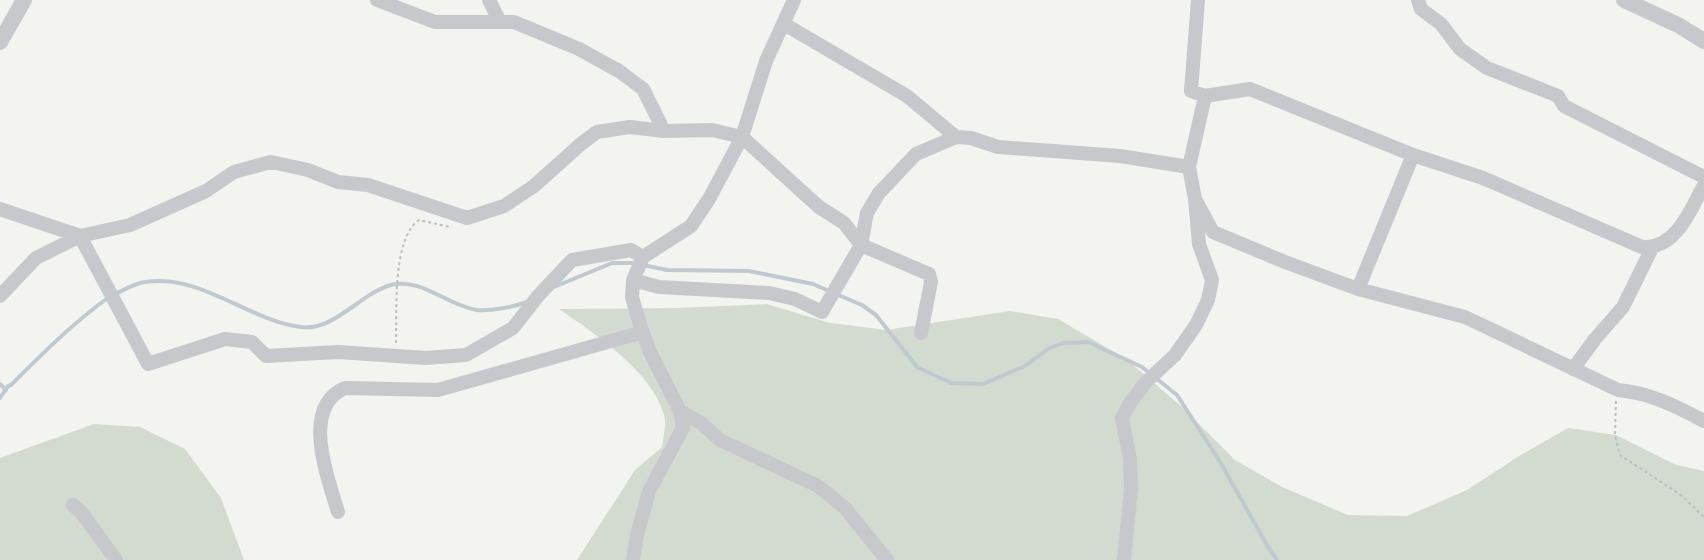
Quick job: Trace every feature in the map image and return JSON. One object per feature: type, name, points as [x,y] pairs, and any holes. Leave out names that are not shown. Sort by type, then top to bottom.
[{"type":"street","points":[[0,42],[24,0]]},
{"type":"street","points":[[377,0],[435,22],[514,22],[579,49],[619,71],[643,89],[664,131]]},
{"type":"street","points":[[489,0],[500,22]]},
{"type":"street","points":[[633,560],[637,535],[650,491],[683,428],[680,411],[671,397],[643,332],[632,297],[633,280],[643,257],[691,226],[709,199],[742,136],[766,61],[794,0]]},
{"type":"street","points":[[1198,0],[1191,91],[1205,96],[1250,89],[1413,155],[1483,178],[1642,248],[1652,248],[1666,242],[1681,226],[1704,185]]},
{"type":"street","points":[[1418,0],[1421,9],[1441,24],[1460,49],[1487,68],[1558,96],[1564,106],[1704,177]]},
{"type":"street","points":[[1624,0],[1678,25],[1704,41]]},
{"type":"street","points":[[784,24],[907,96],[956,137]]},
{"type":"street","points":[[1124,560],[1131,488],[1130,459],[1122,418],[1146,382],[1175,356],[1196,325],[1208,300],[1212,280],[1199,244],[1195,199],[1189,167],[1205,96]]},
{"type":"street","points":[[0,296],[36,258],[80,236],[130,225],[206,191],[234,172],[271,162],[308,170],[338,182],[368,185],[467,218],[504,206],[527,191],[597,132],[630,127],[664,131],[712,130],[742,136],[819,207],[844,223],[861,245],[929,274],[931,282],[921,333]]},
{"type":"street","points":[[633,280],[658,287],[769,292],[795,299],[822,312],[861,245],[867,213],[879,193],[916,154],[956,137],[971,138],[998,147],[1119,156],[1189,167]]},
{"type":"street","points":[[1358,289],[1413,155]]},
{"type":"street","points":[[1195,199],[1213,232],[1358,289],[1465,317],[1618,390],[1640,392],[1704,421]]},
{"type":"street","points":[[0,209],[80,236],[148,364],[225,339],[252,342],[266,356],[338,352],[426,358],[466,355],[513,328],[538,296],[572,260],[631,250],[643,257]]},
{"type":"street","points":[[1573,369],[1623,307],[1652,248]]},
{"type":"street","points":[[338,512],[320,447],[322,415],[327,401],[336,392],[345,388],[438,390],[643,332]]},
{"type":"street","points":[[680,411],[701,423],[720,440],[818,486],[845,508],[887,560]]},
{"type":"street","points":[[73,505],[81,512],[116,560]]},
{"type":"path","points":[[395,355],[400,258],[404,238],[411,225],[419,219],[455,227],[467,218]]},
{"type":"path","points":[[1618,390],[1615,408],[1615,436],[1620,455],[1681,495],[1704,517]]},
{"type":"shaded area","points":[[767,304],[830,323],[886,330],[1010,311],[1058,319],[1126,359],[1182,407],[1235,460],[1282,487],[1348,515],[1407,516],[1467,490],[1568,428],[1616,435],[1674,464],[1704,471],[1704,560],[577,560],[635,470],[662,447],[665,419],[658,399],[635,369],[605,342],[559,309],[678,308]]},
{"type":"shaded area","points":[[94,424],[140,427],[185,449],[221,498],[244,560],[0,560],[0,458]]},
{"type":"waterway","points":[[554,287],[612,263],[633,263],[667,270],[749,271],[813,284],[829,291]]},
{"type":"waterway","points":[[115,294],[133,285],[166,281],[205,291],[262,316],[301,327],[324,324],[380,289],[391,285],[402,284],[424,288],[477,310],[515,306],[527,302]]},
{"type":"waterway","points":[[836,294],[862,305],[876,315],[917,367],[951,383],[983,384],[1025,366],[1048,349],[1063,343],[1088,342],[1142,367],[1177,395],[1219,460],[1277,560]]},
{"type":"waterway","points":[[0,398],[8,386],[58,339],[109,297]]},
{"type":"waterway","points":[[0,384],[6,390]]}]
